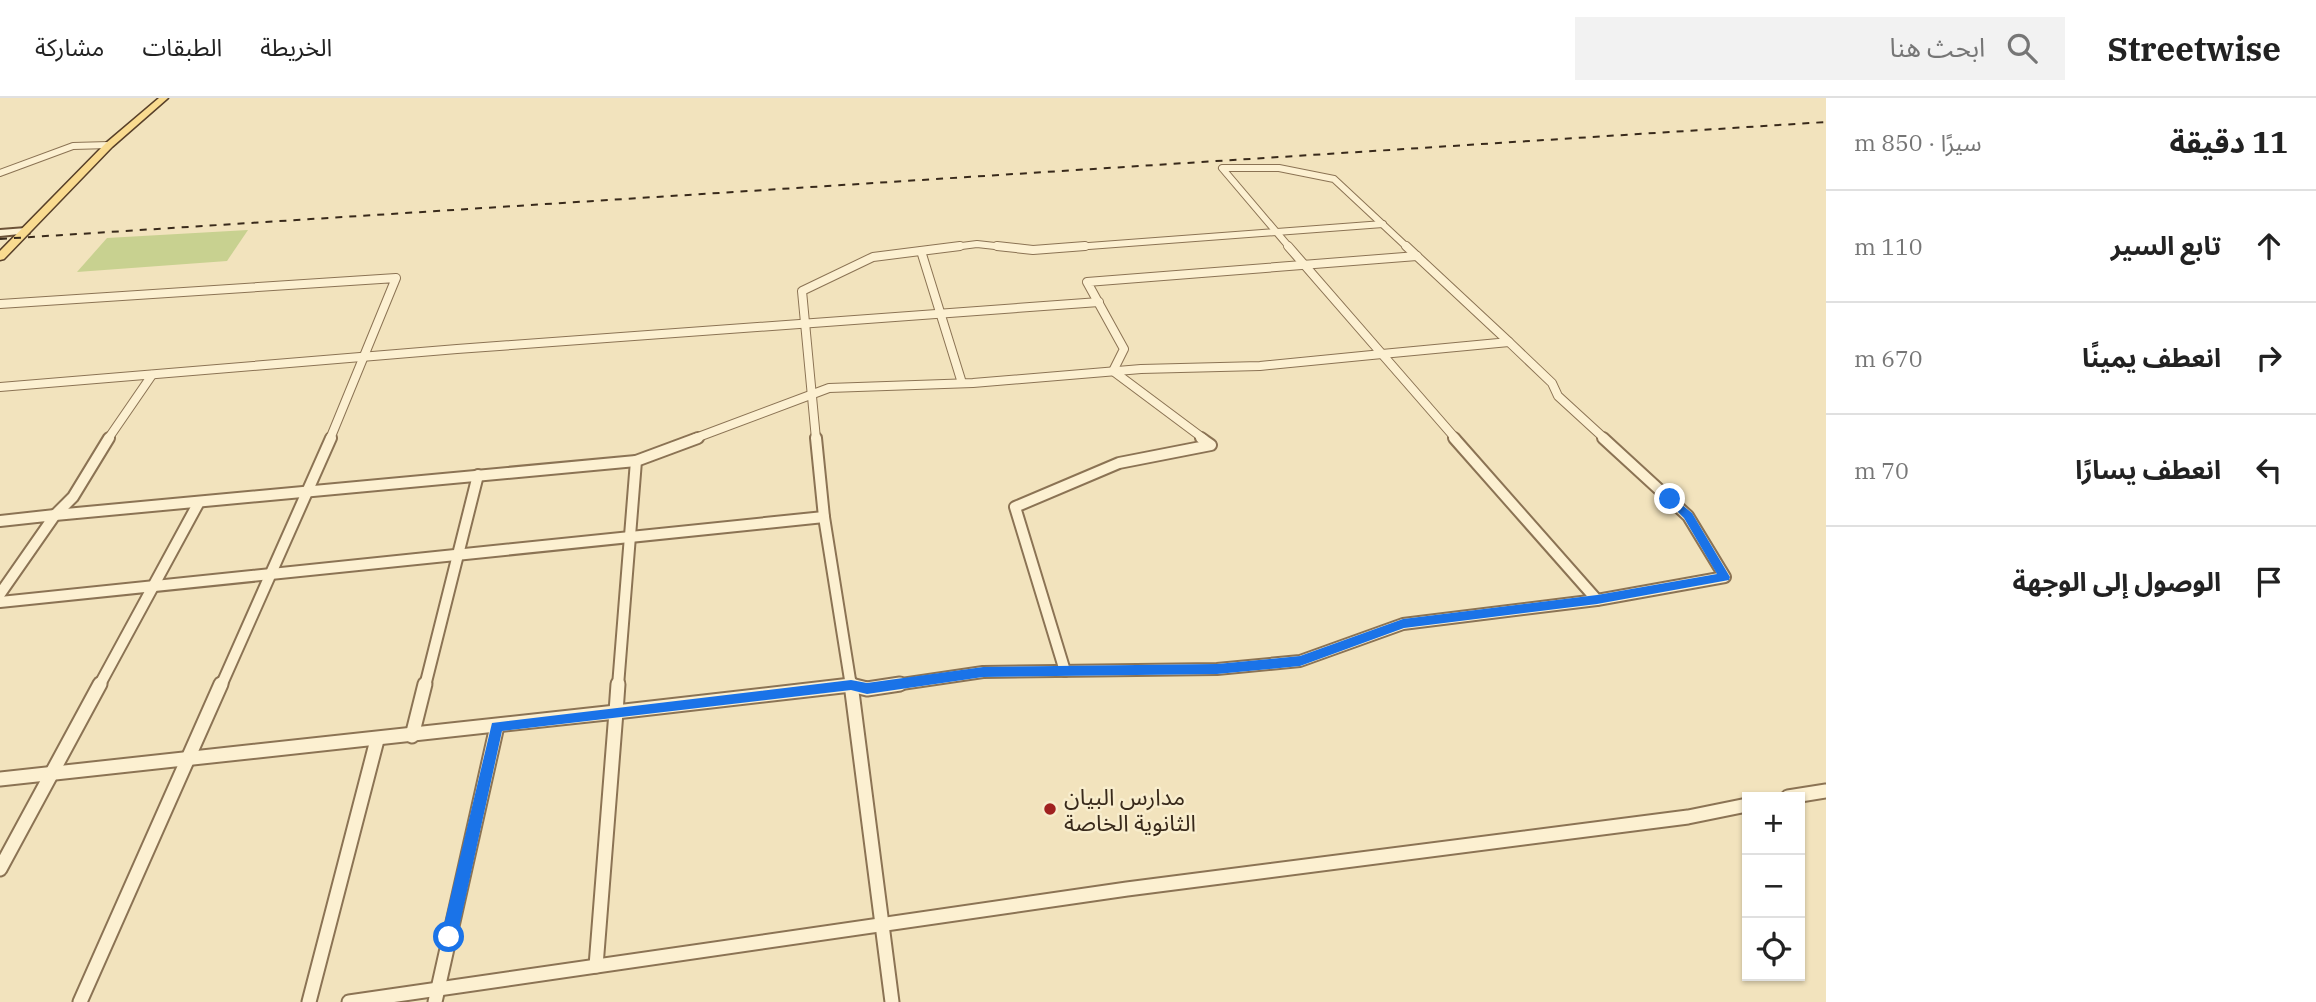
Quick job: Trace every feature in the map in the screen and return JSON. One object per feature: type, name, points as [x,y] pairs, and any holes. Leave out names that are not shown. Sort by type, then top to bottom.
[{"type":"main road","points":[[0,257],[109,145],[164,98]]},
{"type":"street","points":[[0,173],[73,146],[109,145]]},
{"type":"street","points":[[0,779],[377,740],[851,685],[867,688],[983,672],[1217,669],[1300,661],[1403,624],[1597,600],[1725,577],[1688,516],[1558,396],[1552,383],[1334,179],[1299,168],[1222,168],[1597,600]]},
{"type":"street","points":[[892,1002],[851,685],[824,517],[802,290],[873,257],[977,244],[1033,250],[1383,224]]},
{"type":"street","points":[[0,233],[26,231]]},
{"type":"street","points":[[921,251],[962,383]]},
{"type":"street","points":[[1112,371],[1124,349],[1087,282],[1417,256]]},
{"type":"street","points":[[0,304],[396,278],[365,359],[307,492],[80,1002]]},
{"type":"street","points":[[0,387],[365,359],[483,347],[1099,302]]},
{"type":"street","points":[[0,521],[636,461],[829,388],[962,383],[1112,371],[1259,366],[1509,342]]},
{"type":"street","points":[[1065,671],[1015,508],[1119,463],[1211,445],[1112,371]]},
{"type":"street","points":[[0,594],[55,515],[73,497],[112,432],[152,375]]},
{"type":"street","points":[[596,966],[636,461]]},
{"type":"street","points":[[412,736],[460,555],[478,475]]},
{"type":"street","points":[[0,869],[199,502]]},
{"type":"street","points":[[0,602],[824,517]]},
{"type":"street","points":[[436,996],[497,726]]},
{"type":"street","points":[[309,1002],[377,740]]},
{"type":"street","points":[[1805,794],[1826,791]]},
{"type":"street","points":[[349,1002],[436,996],[596,966],[1127,888],[1688,817],[1742,806]]},
{"type":"green space","points":[[248,230],[227,261],[77,272],[107,238]]},
{"type":"railway","points":[[0,239],[1826,122]]},
{"type":"place","name":"مدارس البيان الثانوية الخاصة","points":[[1050,809]]},
{"type":"route","points":[[449,937],[497,726],[851,685],[867,688],[983,672],[1217,669],[1300,661],[1403,624],[1597,600],[1725,577],[1688,516],[1670,499]]}]
